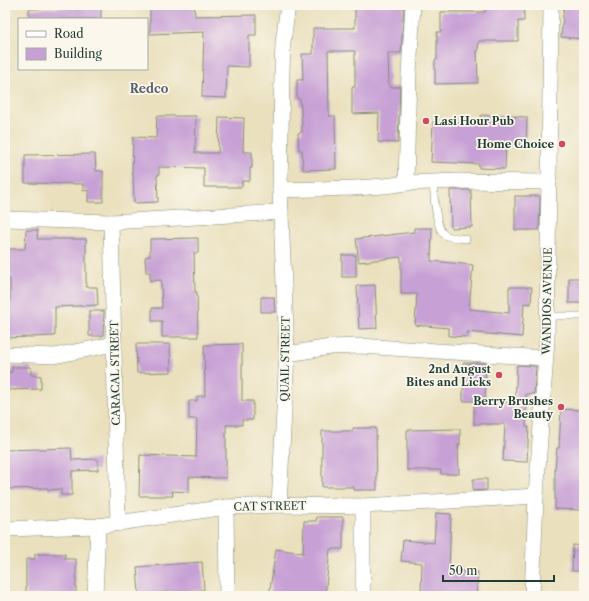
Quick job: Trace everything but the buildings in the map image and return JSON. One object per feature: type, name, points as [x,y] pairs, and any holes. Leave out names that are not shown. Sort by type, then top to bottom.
[{"type":"street","name":"QUAIL STREET","points":[[279,505],[287,354],[280,190],[282,64],[288,5]]},
{"type":"street","points":[[406,183],[409,73],[413,5]]},
{"type":"street","name":"WANDIOS AVENUE","points":[[532,596],[536,496],[547,316],[551,5]]},
{"type":"street","points":[[280,190],[363,188],[406,183],[433,182],[549,182]]},
{"type":"street","points":[[5,219],[111,222],[281,212]]},
{"type":"street","name":"CARACAL STREET","points":[[111,222],[118,524]]},
{"type":"street","points":[[5,354],[54,356],[114,344]]},
{"type":"street","points":[[287,354],[331,347],[360,346],[545,358]]},
{"type":"street","name":"CAT STREET","points":[[5,529],[98,526],[226,507],[279,505],[363,506],[536,496]]},
{"type":"street","points":[[363,506],[363,596]]},
{"type":"street","points":[[226,507],[227,596]]},
{"type":"street","points":[[95,596],[98,526]]},
{"type":"lane","points":[[433,182],[438,225],[442,233],[445,236],[466,239]]},
{"type":"lane","points":[[547,316],[584,316]]},
{"type":"place","name":"Lasi Hour Pub","points":[[426,121]]},
{"type":"place","name":"Home Choice","points":[[562,144]]},
{"type":"place","name":"2nd August Bites and Licks","points":[[499,375]]},
{"type":"place","name":"Berry Brushes Beauty","points":[[561,407]]},
{"type":"district","name":"Redco","points":[[149,89]]}]
